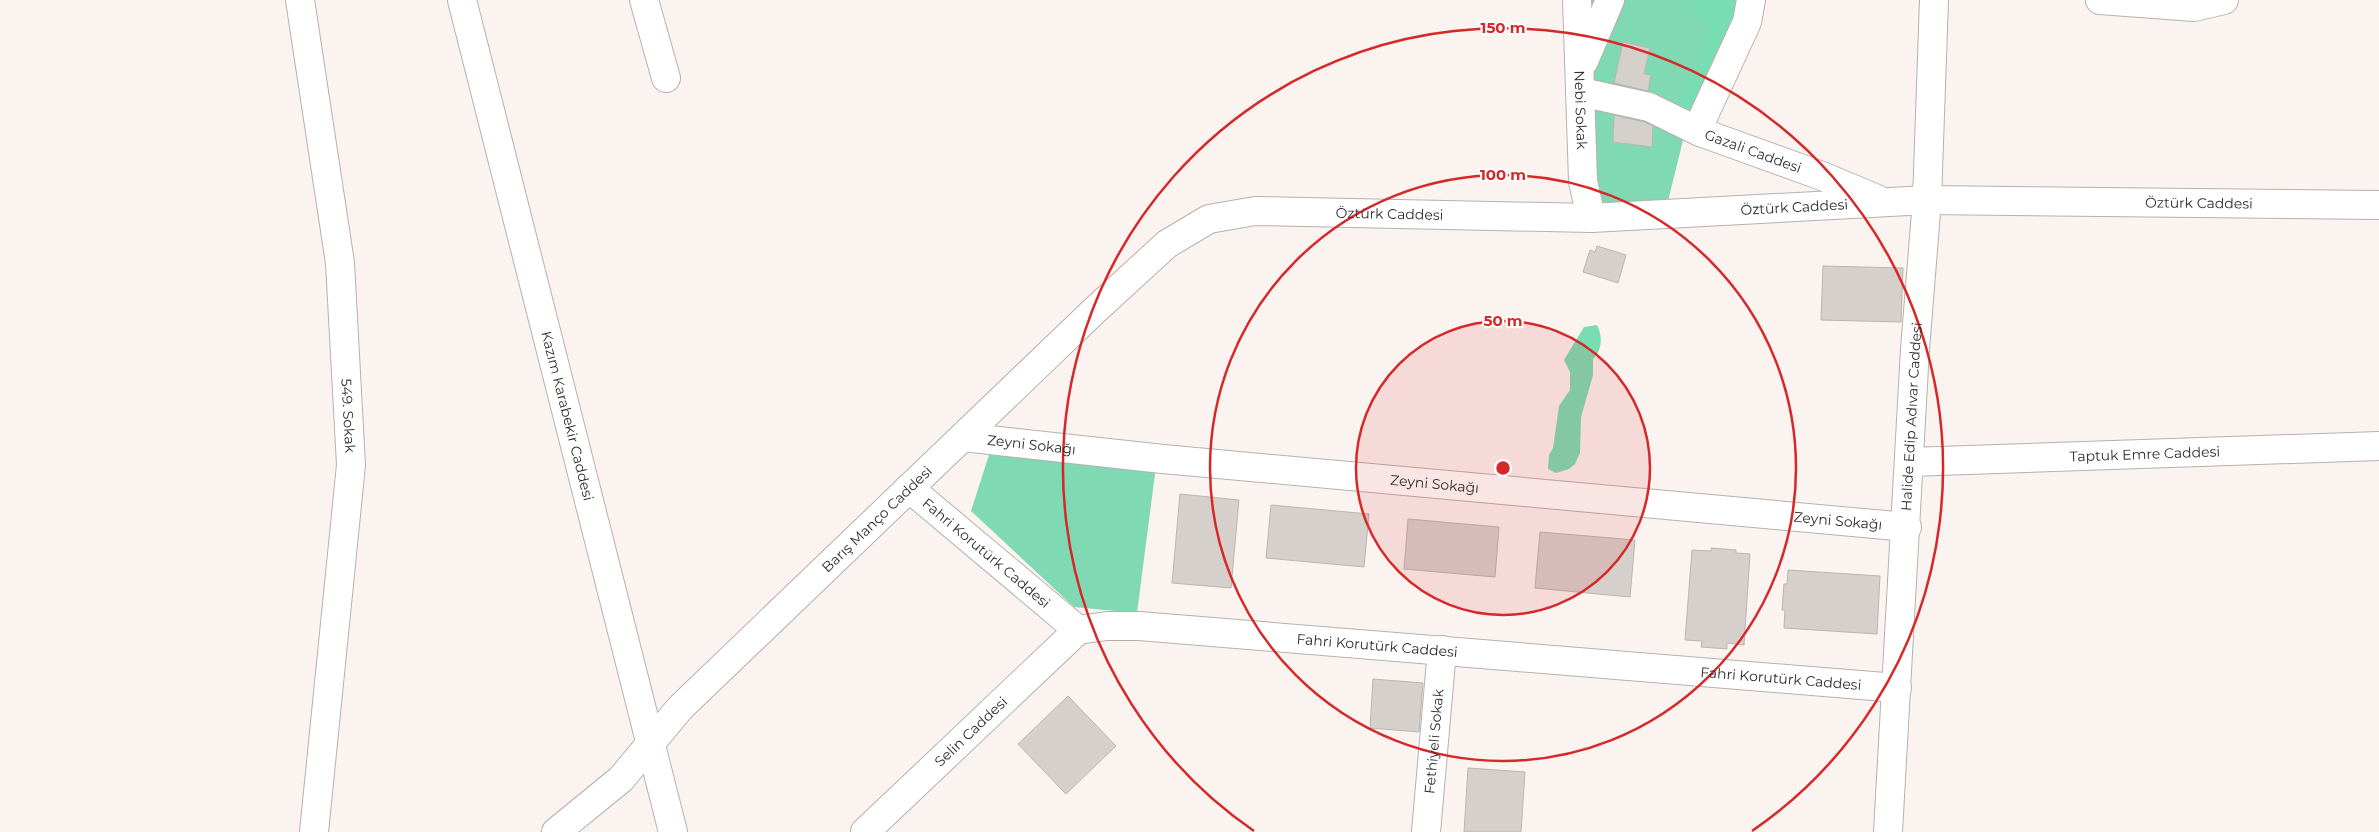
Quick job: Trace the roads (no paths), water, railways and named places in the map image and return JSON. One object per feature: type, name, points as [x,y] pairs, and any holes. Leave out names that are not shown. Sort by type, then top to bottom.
[{"type":"street","name":"549. Sokak","points":[[300,0],[340,263],[351,465],[314,832]]},
{"type":"street","name":"Kazım Karabekir Caddesi","points":[[462,0],[673,832]]},
{"type":"street","points":[[644,0],[666,78]]},
{"type":"street","name":"Nebi Sokak","points":[[1577,0],[1583,181],[1591,218]]},
{"type":"street","points":[[1610,0],[1580,81],[1649,107],[1700,132]]},
{"type":"street","name":"Gazali Caddesi","points":[[1751,0],[1747,22],[1702,120],[1700,132],[1822,176],[1883,202]]},
{"type":"street","name":"Halide Edip Adıvar Caddesi","points":[[1888,832],[1907,527],[1915,349],[1928,200],[1934,0]]},
{"type":"street","points":[[2100,0],[2194,7],[2224,0]]},
{"type":"street","name":"Öztürk Caddesi","points":[[1209,220],[1255,211],[1591,218],[1928,200],[2379,205]]},
{"type":"street","name":"Barış Manço Caddesi","points":[[556,832],[621,779],[680,708],[1167,244],[1209,220]]},
{"type":"street","name":"Zeyni Sokağı","points":[[963,437],[1163,458],[1907,527]]},
{"type":"street","name":"Taptuk Emre Caddesi","points":[[1910,462],[2379,446]]},
{"type":"street","name":"Fahri Korutürk Caddesi","points":[[909,488],[1078,630],[1107,626],[1139,626],[1897,688]]},
{"type":"street","name":"Selin Caddesi","points":[[865,832],[1078,630]]},
{"type":"street","name":"Fethiyeli Sokak","points":[[1426,832],[1442,650]]}]
